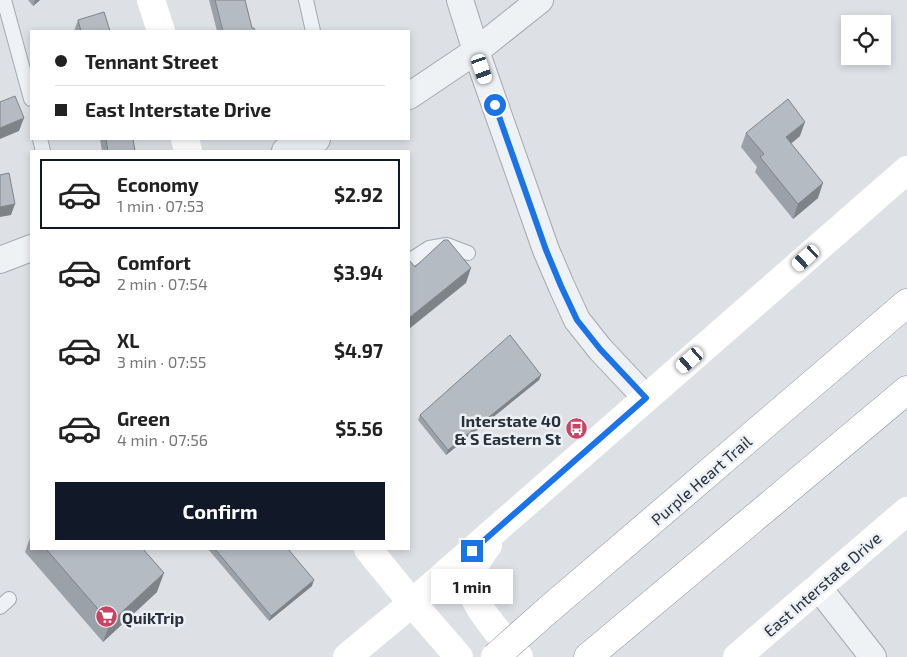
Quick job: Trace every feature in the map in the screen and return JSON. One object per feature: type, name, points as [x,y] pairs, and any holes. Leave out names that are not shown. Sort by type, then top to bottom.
[{"type":"main road","points":[[151,0],[160,30]]},
{"type":"main road","points":[[346,657],[502,525],[907,170]]},
{"type":"main road","name":"Purple Heart Trail","points":[[495,657],[907,302]]},
{"type":"main road","points":[[588,657],[907,390]]},
{"type":"main road","name":"East Interstate Drive","points":[[737,657],[907,511]]},
{"type":"main road","points":[[502,525],[476,562],[469,580],[475,601],[502,638],[519,657]]},
{"type":"main road","points":[[369,550],[459,657]]},
{"type":"street","points":[[460,0],[546,250],[561,286],[577,320],[600,349],[646,398]]},
{"type":"street","points":[[410,95],[476,51],[540,0]]},
{"type":"street","points":[[288,150],[314,140]]},
{"type":"street","points":[[0,260],[30,248]]},
{"type":"street","points":[[818,588],[873,657]]},
{"type":"lane","points":[[4,0],[30,96]]},
{"type":"lane","points":[[306,0],[313,30]]},
{"type":"lane","points":[[410,260],[429,248],[446,245],[468,253]]},
{"type":"building","points":[[215,0],[245,0],[252,28],[255,30],[223,30]]},
{"type":"building","points":[[104,12],[110,30],[81,30],[78,20]]},
{"type":"building","points":[[15,96],[24,118],[0,128],[0,102]]},
{"type":"building","points":[[788,99],[805,122],[786,137],[823,183],[798,204],[760,157],[764,154],[746,133]]},
{"type":"building","points":[[106,140],[133,140],[135,150],[108,150]]},
{"type":"building","points":[[9,173],[15,204],[0,207],[0,175]]},
{"type":"building","points":[[444,240],[448,240],[471,268],[410,317],[410,261],[415,267]]},
{"type":"building","points":[[510,335],[541,375],[448,450],[420,415]]},
{"type":"building","name":"QuikTrip","points":[[47,550],[144,550],[164,573],[110,623]]},
{"type":"building","points":[[216,550],[289,550],[314,580],[271,616]]},
{"type":"place","name":"Interstate 40 & S Eastern St","points":[[577,429]]},
{"type":"place","name":"QuikTrip","points":[[106,617]]},
{"type":"route","points":[[472,551],[646,398],[600,349],[577,320],[546,250],[495,105]]}]
